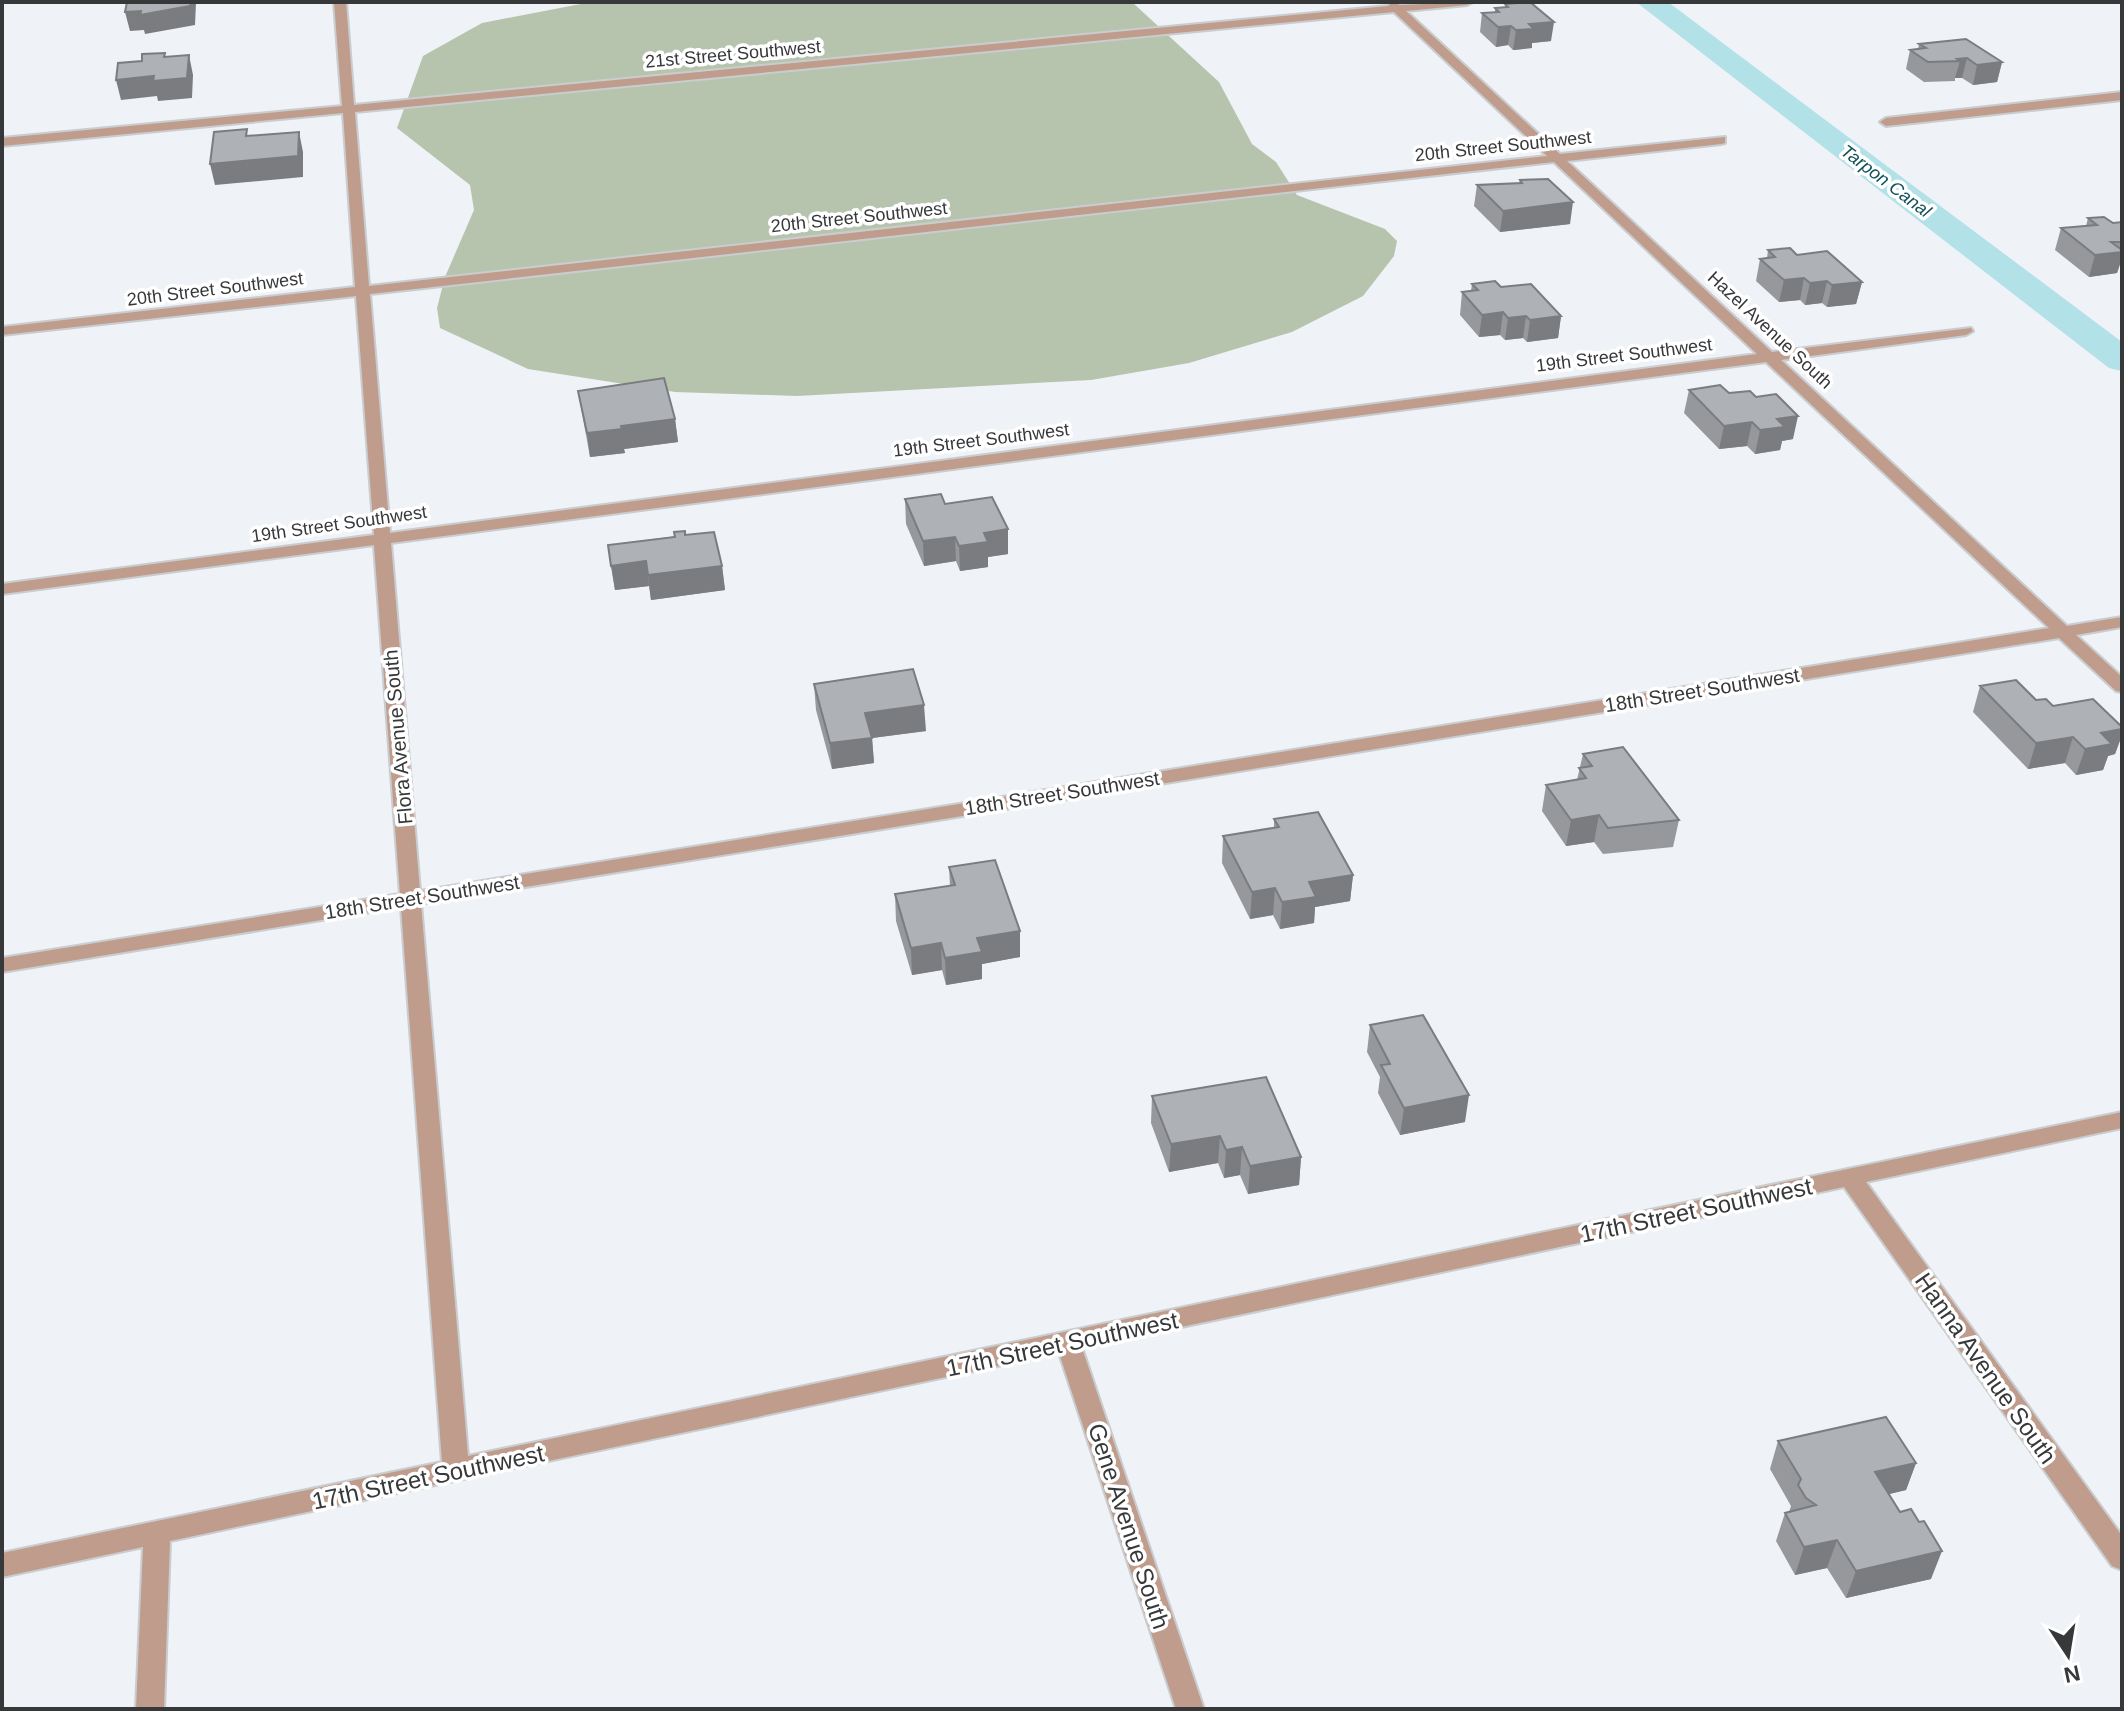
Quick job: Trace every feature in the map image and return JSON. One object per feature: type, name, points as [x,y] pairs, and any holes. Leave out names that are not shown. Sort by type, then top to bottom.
[{"type":"street","name":"Flora Avenue South","points":[[340,2],[456,1472]]},
{"type":"street","name":"21st Street Southwest","points":[[2,142],[1393,5],[1467,2]]},
{"type":"street","name":"Hazel Avenue South","points":[[1393,5],[2122,687]]},
{"type":"street","points":[[1886,122],[2122,96]]},
{"type":"street","name":"20th Street Southwest","points":[[2,331],[1721,140]]},
{"type":"street","name":"19th Street Southwest","points":[[2,589],[1966,331]]},
{"type":"street","name":"18th Street Southwest","points":[[2,965],[2122,622]]},
{"type":"street","name":"17th Street Southwest","points":[[2,1565],[2122,1120]]},
{"type":"street","name":"Hanna Avenue South","points":[[1850,1177],[2122,1558]]},
{"type":"street","name":"Gene Avenue South","points":[[1068,1343],[1190,1709]]},
{"type":"street","points":[[150,1709],[157,1534]]},
{"type":"green space","points":[[591,2],[1133,3],[1219,82],[1252,144],[1276,162],[1297,195],[1385,229],[1397,241],[1394,256],[1363,296],[1292,332],[1189,363],[1091,380],[797,396],[675,392],[528,369],[440,328],[437,308],[445,277],[474,210],[470,185],[397,128],[423,56],[482,23]]},
{"type":"building","points":[[127,2],[191,2],[190,6],[140,15],[141,11],[125,12]]},
{"type":"building","points":[[1530,2],[1554,22],[1529,24],[1534,29],[1516,30],[1511,26],[1498,27],[1482,13],[1499,12],[1495,8],[1508,7],[1505,4]]},
{"type":"building","points":[[1966,39],[2002,62],[1977,65],[1967,58],[1928,62],[1910,50],[1926,48],[1919,44]]},
{"type":"building","points":[[165,53],[164,57],[189,55],[187,78],[153,81],[154,76],[116,80],[118,63],[142,61],[142,54]]},
{"type":"building","points":[[247,129],[246,136],[299,132],[298,156],[210,164],[214,132]]},
{"type":"building","points":[[1548,179],[1573,202],[1503,211],[1477,185],[1522,183],[1520,180]]},
{"type":"building","points":[[2104,217],[2113,223],[2122,222],[2122,242],[2111,242],[2122,252],[2095,255],[2061,228],[2097,225],[2088,218]]},
{"type":"building","points":[[1790,248],[1797,255],[1827,251],[1862,282],[1832,285],[1827,281],[1810,283],[1804,278],[1784,280],[1760,259],[1775,257],[1768,250]]},
{"type":"building","points":[[1495,281],[1501,287],[1531,284],[1561,316],[1530,320],[1526,316],[1508,318],[1503,312],[1482,315],[1462,292],[1478,290],[1472,284]]},
{"type":"building","points":[[664,378],[675,419],[587,433],[578,391]]},
{"type":"building","points":[[1720,385],[1729,393],[1750,391],[1756,397],[1776,394],[1798,416],[1777,419],[1785,427],[1760,430],[1752,422],[1724,426],[1689,390]]},
{"type":"building","points":[[941,494],[945,504],[992,497],[1008,529],[984,533],[988,542],[959,546],[955,537],[923,541],[905,499]]},
{"type":"building","points":[[685,531],[685,535],[714,532],[722,566],[648,575],[646,561],[611,566],[608,545],[675,537],[674,532]]},
{"type":"building","points":[[913,669],[924,705],[865,713],[872,738],[830,743],[814,684]]},
{"type":"building","points":[[2016,680],[2036,700],[2046,699],[2053,706],[2093,699],[2122,729],[2101,733],[2112,744],[2085,749],[2073,737],[2036,743],[1980,686]]},
{"type":"building","points":[[1623,747],[1679,820],[1608,828],[1599,815],[1571,820],[1546,785],[1586,778],[1579,768],[1592,766],[1583,754]]},
{"type":"building","points":[[1318,812],[1353,875],[1309,882],[1316,897],[1282,902],[1275,888],[1252,892],[1223,836],[1279,827],[1274,819]]},
{"type":"building","points":[[995,860],[1020,931],[977,938],[982,952],[945,958],[941,943],[911,948],[895,894],[955,885],[949,867]]},
{"type":"building","points":[[1423,1015],[1469,1095],[1404,1108],[1381,1065],[1390,1064],[1370,1025]]},
{"type":"building","points":[[1266,1077],[1301,1157],[1250,1166],[1242,1147],[1226,1150],[1220,1136],[1171,1144],[1152,1096]]},
{"type":"building","points":[[1886,1417],[1916,1463],[1875,1472],[1900,1512],[1911,1509],[1919,1522],[1924,1521],[1942,1551],[1856,1571],[1837,1540],[1804,1547],[1785,1513],[1816,1505],[1806,1498],[1798,1485],[1801,1479],[1778,1441]]},
{"type":"waterway","name":"Tarpon Canal","points":[[1650,2],[2122,360]]}]
